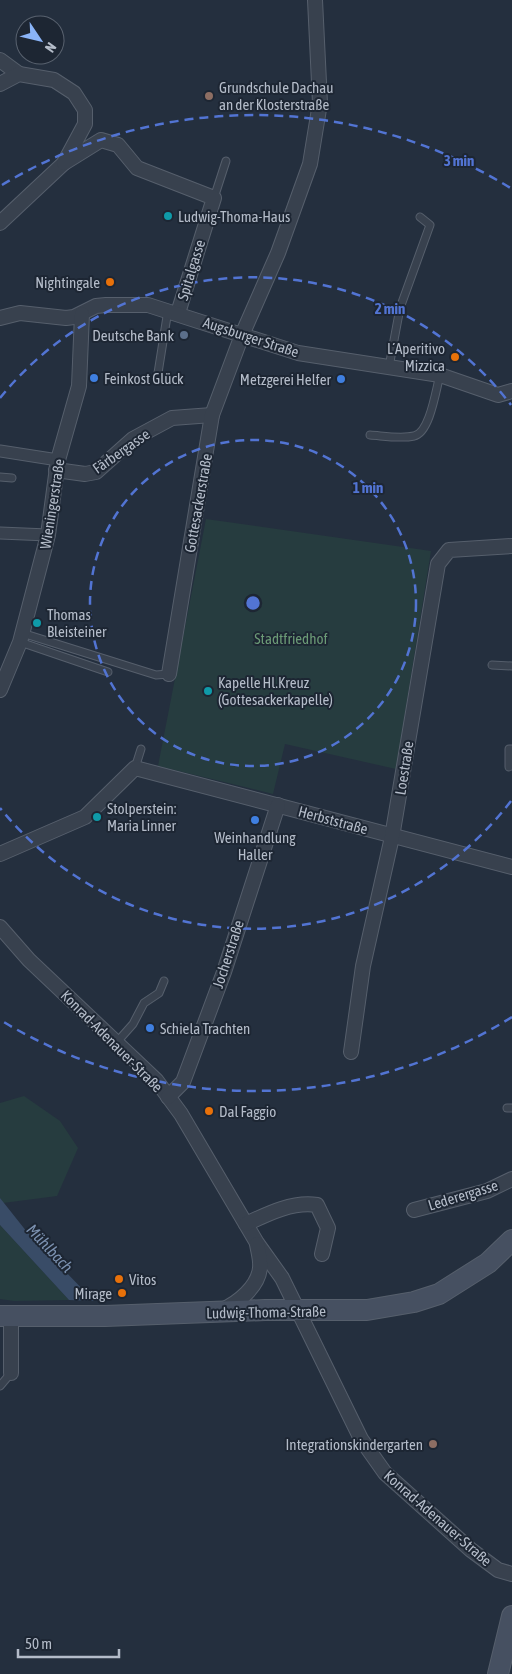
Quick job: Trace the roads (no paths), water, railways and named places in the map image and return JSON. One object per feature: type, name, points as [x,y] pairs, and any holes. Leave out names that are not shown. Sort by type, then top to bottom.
[{"type":"main road","name":"Ludwig-Thoma-Straße","points":[[6,1317],[367,1310],[414,1302],[440,1294],[488,1263],[512,1240]]},
{"type":"main road","points":[[498,1674],[507,1656],[512,1616]]},
{"type":"street","name":"Gottesackerstraße","points":[[169,674],[212,415],[242,335],[293,212],[310,164],[319,111],[315,0]]},
{"type":"street","points":[[0,60],[19,74],[54,80],[74,93],[85,110],[85,124],[64,163]]},
{"type":"street","points":[[0,84],[19,74]]},
{"type":"street","points":[[0,223],[64,163],[100,140],[118,145],[137,168],[214,198]]},
{"type":"street","name":"Spitalgasse","points":[[173,312],[214,198]]},
{"type":"street","name":"Augsburger Straße","points":[[0,318],[20,313],[66,318],[82,314],[96,306],[148,305],[298,353],[440,375],[494,395],[509,396]]},
{"type":"street","name":"Wieningerstraße","points":[[0,690],[21,638],[48,535],[57,465],[79,386],[82,314]]},
{"type":"street","name":"Färbergasse","points":[[57,465],[85,474],[96,472],[133,439],[172,418],[212,415]]},
{"type":"street","points":[[0,451],[57,465]]},
{"type":"street","points":[[0,533],[48,535]]},
{"type":"street","name":"Loestraße","points":[[351,1052],[365,956],[392,837],[438,564],[448,550],[512,546]]},
{"type":"street","points":[[0,854],[85,817],[135,768]]},
{"type":"street","name":"Herbststraße","points":[[135,768],[512,867]]},
{"type":"street","name":"Jocherstraße","points":[[168,1097],[183,1082],[224,972],[278,805]]},
{"type":"street","name":"Konrad-Adenauer-Straße","points":[[0,927],[29,960],[156,1080],[168,1097],[257,1243],[278,1270],[361,1439],[385,1473],[471,1550],[498,1570],[512,1574]]},
{"type":"street","name":"Lederergasse","points":[[414,1210],[487,1191],[512,1179]]},
{"type":"street","points":[[246,1224],[267,1214],[304,1203],[316,1206],[328,1228],[322,1254]]},
{"type":"street","name":"Konrad-Adenauer-Straße","points":[[218,1312],[234,1305],[254,1285],[260,1268],[257,1243]]},
{"type":"street","points":[[6,1317],[11,1373]]},
{"type":"lane","name":"Spitalgasse","points":[[214,198],[226,161]]},
{"type":"lane","points":[[389,367],[400,308],[430,225],[420,217]]},
{"type":"lane","points":[[158,373],[173,312]]},
{"type":"lane","points":[[370,435],[415,436],[422,432],[428,422],[440,375]]},
{"type":"lane","points":[[0,477],[12,478]]},
{"type":"lane","points":[[21,638],[156,675],[169,674]]},
{"type":"lane","points":[[21,638],[108,672]]},
{"type":"lane","points":[[492,665],[512,666]]},
{"type":"lane","points":[[135,768],[140,749]]},
{"type":"lane","points":[[509,767],[509,749],[512,749]]},
{"type":"lane","points":[[117,1042],[133,1024],[144,1003],[159,993],[164,981]]},
{"type":"lane","points":[[0,1386],[11,1373]]},
{"type":"water","points":[[0,1198],[27,1232],[94,1301],[69,1300],[0,1225]]},
{"type":"place","name":"Grundschule Dachau an der Klosterstraße","points":[[209,96]]},
{"type":"place","name":"Ludwig-Thoma-Haus","points":[[168,216]]},
{"type":"place","name":"Nightingale","points":[[110,282]]},
{"type":"place","name":"Deutsche Bank","points":[[184,335]]},
{"type":"place","name":"L´Aperitivo Mizzica","points":[[455,357]]},
{"type":"place","name":"Feinkost Glück","points":[[94,378]]},
{"type":"place","name":"Metzgerei Helfer","points":[[341,379]]},
{"type":"place","name":"Thomas Bleisteiner","points":[[37,623]]},
{"type":"place","name":"Kapelle Hl.Kreuz (Gottesackerkapelle)","points":[[208,691]]},
{"type":"place","name":"Stolperstein: Maria Linner","points":[[97,817]]},
{"type":"place","name":"Weinhandlung Haller","points":[[255,820]]},
{"type":"place","name":"Schiela Trachten","points":[[150,1028]]},
{"type":"place","name":"Dal Faggio","points":[[209,1111]]},
{"type":"place","name":"Vitos","points":[[119,1279]]},
{"type":"place","name":"Mirage","points":[[122,1293]]},
{"type":"place","name":"Integrationskindergarten","points":[[433,1444]]},
{"type":"park label","name":"Stadtfriedhof","points":[[291,638]]},
{"type":"water label","name":"Mühlbach","points":[[50,1248]]}]
